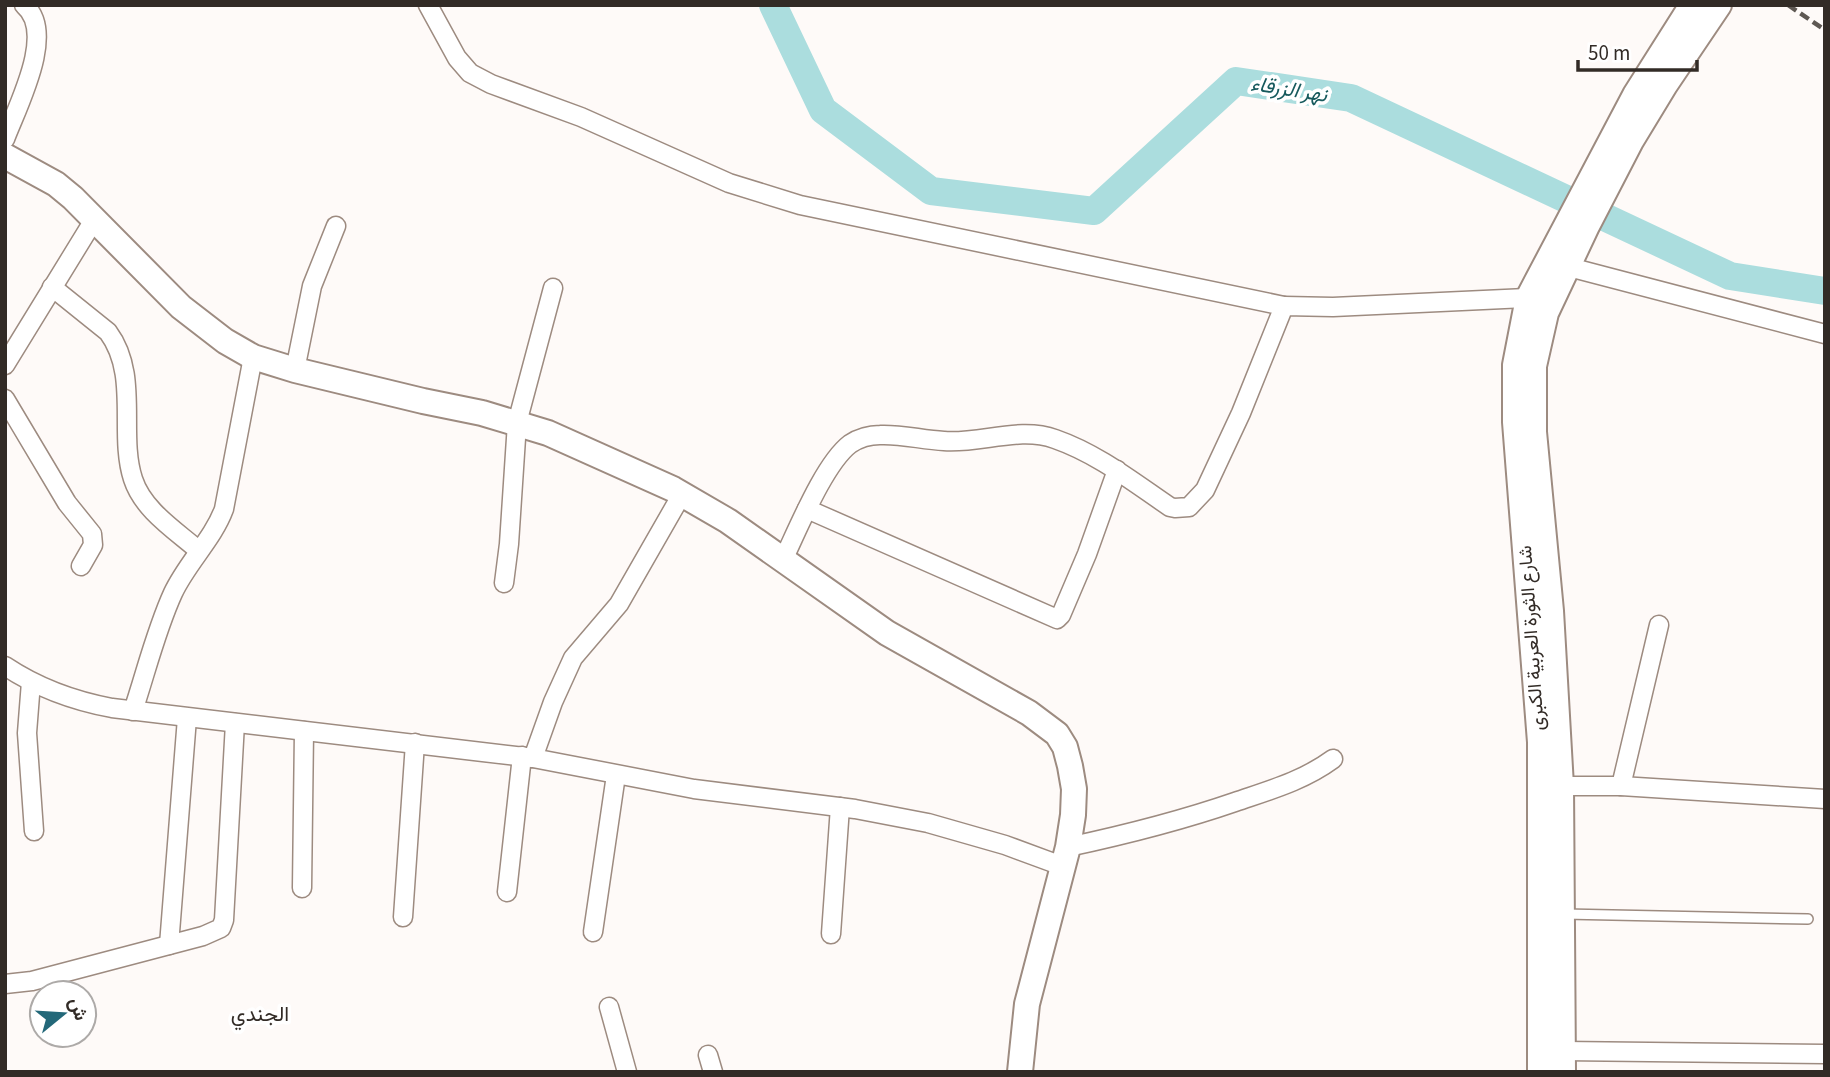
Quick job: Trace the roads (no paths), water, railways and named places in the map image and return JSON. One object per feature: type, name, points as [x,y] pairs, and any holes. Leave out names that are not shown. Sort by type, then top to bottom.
[{"type":"main road","points":[[1604,174],[1635,95],[1692,5]]},
{"type":"main road","points":[[1579,221],[1604,174],[1719,5]]},
{"type":"main road","points":[[5,156],[56,184],[181,307],[225,341],[253,357],[423,401],[482,412],[548,433],[591,451],[682,494],[728,521],[887,633],[1029,713],[1056,734],[1065,747],[1074,789],[1073,815],[1065,857],[1027,1004],[1020,1072]]},
{"type":"main road","name":"شارع الثورة العربية الكبرى","points":[[1563,1061],[1561,786],[1552,623],[1533,397],[1534,366],[1541,331],[1546,313],[1569,267],[1579,221]]},
{"type":"main road","name":"شارع الثورة العربية الكبرى","points":[[1540,1072],[1540,742],[1514,391],[1515,365],[1528,298],[1579,221]]},
{"type":"street","points":[[5,139],[35,58],[38,38],[34,19],[24,5]]},
{"type":"street","points":[[428,5],[457,58],[470,73],[491,84],[581,117],[729,183],[800,205],[1284,306],[1332,307],[1528,298]]},
{"type":"street","points":[[5,365],[94,220]]},
{"type":"street","points":[[295,370],[312,286],[336,226]]},
{"type":"street","points":[[1569,267],[1825,334]]},
{"type":"street","points":[[52,287],[108,332],[115,341],[122,356],[133,479],[150,509],[198,550]]},
{"type":"street","points":[[504,583],[517,423],[553,288]]},
{"type":"street","points":[[783,560],[807,509],[839,455],[851,443],[869,436],[889,435],[967,442],[1040,435],[1054,438],[1105,461],[1170,507],[1183,508],[1194,503],[1205,490],[1241,413],[1284,306]]},
{"type":"street","points":[[133,711],[173,593],[198,550],[219,523],[224,509],[253,357]]},
{"type":"street","points":[[5,399],[67,503],[92,534],[93,545],[80,566]]},
{"type":"street","points":[[807,509],[1056,619],[1061,616],[1074,586],[1116,470]]},
{"type":"street","points":[[507,892],[528,757],[573,659],[619,604],[682,494]]},
{"type":"street","points":[[1621,786],[1659,625]]},
{"type":"street","points":[[5,666],[31,682],[83,703],[187,718],[528,757],[740,796],[840,807],[928,823],[1005,845],[1065,857],[1290,783],[1333,759]]},
{"type":"street","points":[[31,682],[27,733],[34,831]]},
{"type":"street","points":[[169,945],[187,718]]},
{"type":"street","points":[[5,984],[32,981],[214,933],[221,928],[224,920],[235,723]]},
{"type":"street","points":[[302,888],[304,731]]},
{"type":"street","points":[[403,917],[415,743]]},
{"type":"street","points":[[593,932],[616,775]]},
{"type":"street","points":[[1561,786],[1621,786],[1825,799]]},
{"type":"street","points":[[831,934],[840,807]]},
{"type":"street","points":[[609,1007],[627,1072]]},
{"type":"street","points":[[1563,1061],[1748,1063],[1825,1054]]},
{"type":"lane","points":[[1562,914],[1808,919]]},
{"type":"waterway","name":"نهر الزرقاء","points":[[773,5],[823,110],[931,191],[1094,211],[1236,81],[1351,98],[1730,276],[1825,291]]},
{"type":"railway","points":[[1788,5],[1825,30]]},
{"type":"district","name":"الجندي","points":[[260,1014]]}]
